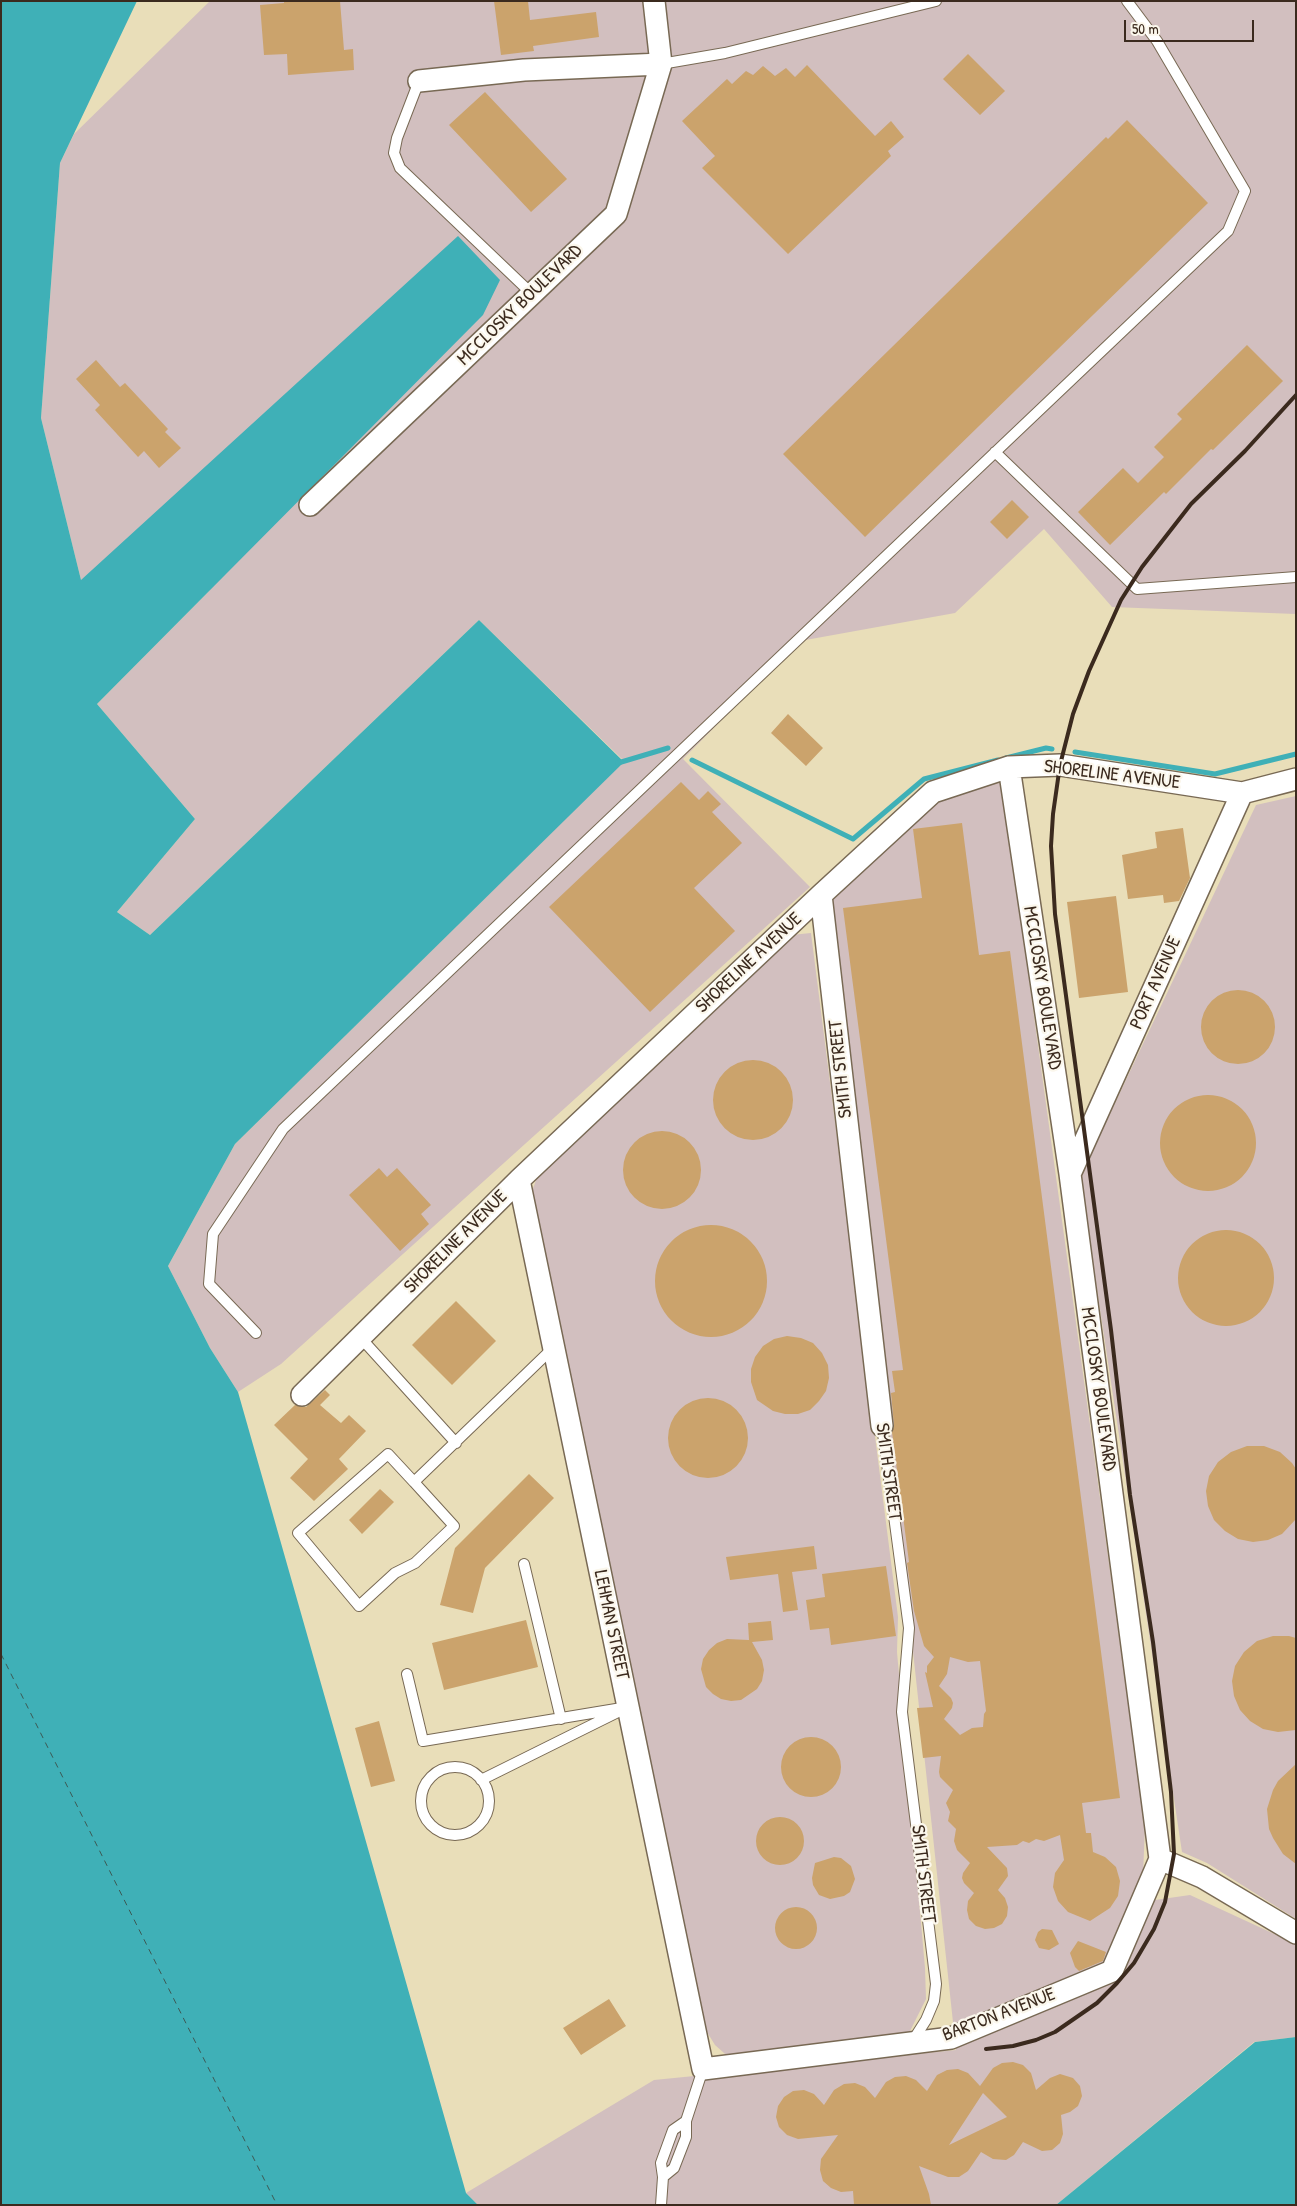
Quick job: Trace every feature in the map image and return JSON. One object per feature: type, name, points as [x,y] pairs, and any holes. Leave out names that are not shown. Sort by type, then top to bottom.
[{"type":"street","name":"MCCLOSKY BOULEVARD","points":[[310,505],[616,214],[661,64],[654,1]]},
{"type":"street","points":[[418,81],[524,70],[661,64]]},
{"type":"street","name":"SHORELINE AVENUE","points":[[302,1395],[519,1180],[933,792],[1008,767],[1060,765],[1242,793],[1296,779]]},
{"type":"street","name":"MCCLOSKY BOULEVARD","points":[[1008,767],[1070,1174],[1160,1859]]},
{"type":"street","name":"PORT AVENUE","points":[[1070,1174],[1242,793]]},
{"type":"street","name":"SMITH STREET","points":[[821,895],[882,1426]]},
{"type":"street","name":"LEHMAN STREET","points":[[519,1180],[703,2069]]},
{"type":"street","points":[[1160,1859],[1202,1877],[1296,1933]]},
{"type":"street","name":"BARTON AVENUE","points":[[703,2069],[951,2038],[1112,1971],[1160,1859]]},
{"type":"lane","points":[[661,64],[725,53],[936,1]]},
{"type":"lane","points":[[256,1333],[209,1284],[213,1234],[283,1129],[1228,231],[1245,191],[1157,41],[1126,1]]},
{"type":"lane","points":[[418,81],[394,153],[400,168],[532,294]]},
{"type":"lane","points":[[995,452],[1137,590],[1296,577]]},
{"type":"lane","points":[[360,1337],[456,1442]]},
{"type":"lane","points":[[414,1482],[554,1347]]},
{"type":"lane","name":"SMITH STREET","points":[[882,1426],[909,1628],[902,1712],[936,1984],[934,2001],[926,2020],[912,2043]]},
{"type":"lane","points":[[388,1454],[414,1482],[454,1526],[415,1563],[395,1573],[359,1606],[298,1533],[388,1454]]},
{"type":"lane","points":[[524,1564],[561,1719]]},
{"type":"lane","points":[[407,1674],[423,1741],[628,1708]]},
{"type":"lane","points":[[481,1780],[628,1708]]},
{"type":"lane","points":[[449,1767],[461,1768],[472,1772],[481,1780],[487,1790],[489,1802],[487,1813],[481,1824],[472,1831],[460,1835],[450,1835],[435,1829],[424,1818],[420,1797],[429,1778],[438,1771],[449,1767]]},
{"type":"lane","points":[[663,2177],[674,2168],[686,2137],[686,2121],[703,2069]]},
{"type":"lane","points":[[661,2205],[663,2177],[661,2163],[673,2130],[686,2121]]},
{"type":"shaded area","points":[[210,1],[1296,1],[1296,614],[1112,607],[1044,529],[955,613],[800,641],[683,759],[810,887],[281,1364],[238,1392],[210,1348],[168,1266],[235,1144],[624,761],[479,620],[150,935],[117,912],[195,819],[97,704],[210,590],[81,580],[41,418],[60,163],[74,134]]},
{"type":"shaded area","points":[[1002,783],[1145,1826],[1143,1875],[1134,1903],[1190,1895],[1296,1944],[1296,2037],[1254,2042],[1056,2205],[478,2205],[466,2193],[654,2080],[956,2050],[832,900],[928,809],[954,794],[988,784]]},
{"type":"shaded area","points":[[1296,796],[1296,1919],[1207,1863],[1182,1852],[1080,1177],[1256,805]]},
{"type":"shaded area","points":[[811,933],[898,1617],[897,1652],[925,1968],[926,1999],[910,2031],[901,2038],[733,2061],[715,2045],[702,2024],[532,1191],[538,1175],[791,935]]},
{"type":"water","points":[[1,1],[137,1],[60,163],[41,418],[81,580],[458,236],[500,280],[483,315],[97,704],[195,819],[117,912],[150,935],[479,620],[624,762],[235,1144],[168,1266],[210,1348],[238,1392],[466,2193],[478,2205],[1,2205]]},
{"type":"water","points":[[1296,2037],[1296,2205],[1056,2205],[1255,2042]]},
{"type":"building","points":[[284,1],[340,1],[344,50],[353,49],[354,70],[288,75],[287,54],[264,55],[260,5],[284,3]]},
{"type":"building","points":[[494,1],[528,1],[530,20],[596,12],[599,37],[533,46],[534,51],[501,55]]},
{"type":"building","points":[[968,54],[1005,91],[980,115],[943,79]]},
{"type":"building","points":[[807,65],[875,136],[891,121],[904,137],[888,151],[891,156],[788,254],[702,168],[715,156],[682,121],[727,79],[732,84],[746,71],[753,75],[763,66],[775,76],[786,68],[795,77]]},
{"type":"building","points":[[485,92],[567,179],[531,212],[449,125]]},
{"type":"building","points":[[1127,120],[1208,203],[865,537],[783,454],[1106,137],[1108,139]]},
{"type":"building","points":[[1247,345],[1283,381],[1213,450],[1211,449],[1166,494],[1164,492],[1110,545],[1078,512],[1123,468],[1138,483],[1164,457],[1154,447],[1182,419],[1177,414]]},
{"type":"building","points":[[96,360],[120,387],[125,383],[168,429],[165,432],[181,448],[159,468],[144,451],[138,457],[95,410],[100,405],[76,379]]},
{"type":"building","points":[[1012,500],[1029,517],[1007,539],[990,522]]},
{"type":"building","points":[[788,714],[823,748],[806,766],[771,733]]},
{"type":"building","points":[[681,782],[699,800],[708,791],[721,804],[712,812],[742,843],[694,888],[735,931],[650,1012],[549,907]]},
{"type":"building","points":[[962,823],[979,955],[1010,951],[1120,1798],[1082,1803],[1086,1833],[1091,1833],[1093,1852],[1105,1857],[1116,1867],[1120,1881],[1118,1896],[1110,1908],[1090,1921],[1068,1912],[1058,1901],[1053,1887],[1055,1873],[1064,1860],[1060,1835],[1044,1841],[1036,1839],[1029,1843],[1023,1841],[1017,1845],[987,1847],[1007,1868],[1008,1876],[998,1890],[1005,1898],[1008,1907],[1007,1916],[1002,1924],[994,1928],[985,1929],[976,1926],[969,1919],[967,1910],[968,1901],[974,1893],[964,1883],[962,1878],[970,1863],[957,1850],[954,1841],[956,1829],[948,1821],[950,1812],[946,1803],[953,1790],[940,1777],[941,1756],[923,1758],[917,1708],[933,1707],[925,1672],[927,1673],[927,1666],[934,1657],[924,1646],[914,1611],[907,1563],[909,1562],[892,1432],[894,1425],[891,1393],[895,1392],[892,1371],[903,1370],[843,908],[922,898],[913,829]],"holes":[[[950,1657],[968,1662],[980,1661],[986,1711],[983,1727],[972,1728],[960,1735],[944,1719],[952,1708],[953,1703],[951,1698],[939,1686],[947,1674]]]},
{"type":"building","points":[[1183,828],[1190,878],[1179,901],[1164,903],[1163,895],[1128,899],[1122,855],[1157,848],[1155,832]]},
{"type":"building","points":[[1116,896],[1128,992],[1079,998],[1067,902]]},
{"type":"building","points":[[1238,990],[1252,993],[1264,1001],[1272,1013],[1275,1027],[1272,1041],[1264,1053],[1252,1061],[1238,1064],[1224,1061],[1212,1053],[1204,1041],[1201,1027],[1204,1013],[1212,1001],[1224,993]]},
{"type":"building","points":[[753,1060],[768,1063],[781,1072],[790,1085],[793,1100],[790,1115],[781,1128],[768,1137],[753,1140],[738,1137],[725,1128],[716,1115],[713,1100],[716,1085],[725,1072],[738,1063]]},
{"type":"building","points":[[1208,1095],[1226,1099],[1242,1109],[1252,1125],[1256,1143],[1252,1161],[1242,1177],[1226,1187],[1208,1191],[1190,1187],[1174,1177],[1164,1161],[1160,1143],[1164,1125],[1174,1109],[1190,1099]]},
{"type":"building","points":[[662,1131],[677,1134],[690,1142],[698,1155],[701,1170],[698,1185],[690,1198],[677,1206],[662,1209],[647,1206],[634,1198],[626,1185],[623,1170],[626,1155],[634,1142],[647,1134]]},
{"type":"building","points":[[379,1168],[387,1177],[397,1168],[431,1205],[421,1214],[429,1224],[400,1251],[349,1195]]},
{"type":"building","points":[[711,1225],[722,1226],[732,1230],[750,1242],[762,1260],[766,1270],[766,1292],[762,1302],[750,1320],[732,1332],[722,1336],[711,1337],[700,1336],[690,1332],[672,1320],[660,1302],[656,1292],[655,1281],[656,1270],[660,1260],[672,1242],[690,1230],[700,1226]]},
{"type":"building","points":[[1226,1230],[1244,1234],[1260,1244],[1270,1260],[1274,1278],[1270,1296],[1260,1312],[1244,1322],[1226,1326],[1208,1322],[1192,1312],[1182,1296],[1178,1278],[1182,1260],[1192,1244],[1208,1234]]},
{"type":"building","points":[[456,1301],[496,1341],[452,1385],[412,1345]]},
{"type":"building","points":[[787,1336],[801,1338],[813,1343],[822,1353],[828,1365],[829,1378],[826,1391],[810,1410],[798,1414],[785,1414],[773,1411],[757,1400],[751,1382],[751,1369],[755,1357],[763,1346],[774,1339]]},
{"type":"building","points":[[325,1390],[330,1395],[320,1405],[341,1423],[349,1415],[366,1431],[339,1459],[348,1469],[314,1501],[290,1478],[308,1459],[274,1425],[295,1405],[306,1407]]},
{"type":"building","points":[[708,1398],[723,1401],[736,1410],[745,1423],[748,1438],[745,1453],[736,1466],[723,1475],[708,1478],[693,1475],[680,1466],[671,1453],[668,1438],[671,1423],[680,1410],[693,1401]]},
{"type":"building","points":[[1247,1446],[1264,1446],[1280,1452],[1296,1469],[1296,1519],[1282,1534],[1268,1540],[1253,1542],[1238,1539],[1225,1531],[1214,1520],[1208,1506],[1206,1491],[1209,1476],[1218,1462],[1231,1452]]},
{"type":"building","points":[[529,1474],[554,1498],[485,1568],[473,1613],[440,1605],[455,1548]]},
{"type":"building","points":[[380,1489],[394,1502],[362,1534],[349,1520]]},
{"type":"building","points":[[814,1546],[817,1569],[792,1572],[798,1610],[783,1612],[778,1574],[730,1580],[726,1557]]},
{"type":"building","points":[[886,1566],[896,1636],[831,1645],[829,1628],[810,1630],[806,1600],[825,1597],[822,1574]]},
{"type":"building","points":[[526,1620],[538,1667],[444,1690],[432,1643]]},
{"type":"building","points":[[771,1621],[773,1640],[752,1642],[762,1660],[764,1670],[762,1681],[757,1689],[741,1700],[721,1699],[713,1694],[706,1687],[701,1669],[703,1659],[709,1650],[717,1643],[727,1639],[749,1640],[748,1623]]},
{"type":"building","points":[[1273,1636],[1296,1638],[1296,1730],[1278,1732],[1263,1729],[1250,1721],[1240,1710],[1234,1696],[1232,1681],[1235,1666],[1244,1652],[1257,1641]]},
{"type":"building","points":[[379,1721],[395,1781],[371,1787],[355,1728]]},
{"type":"building","points":[[811,1737],[827,1742],[832,1746],[836,1751],[841,1767],[836,1783],[832,1788],[827,1792],[811,1797],[795,1792],[790,1788],[786,1783],[781,1767],[786,1751],[790,1746],[795,1742]]},
{"type":"building","points":[[1296,1764],[1296,1864],[1283,1854],[1273,1838],[1269,1829],[1267,1809],[1278,1781]]},
{"type":"building","points":[[775,1817],[785,1817],[797,1824],[804,1836],[804,1846],[797,1858],[785,1865],[775,1865],[767,1861],[760,1854],[756,1846],[756,1836],[760,1828],[767,1821]]},
{"type":"building","points":[[834,1857],[841,1858],[851,1866],[855,1879],[850,1892],[844,1896],[830,1899],[819,1895],[813,1885],[812,1878],[815,1863]]},
{"type":"building","points":[[792,1907],[800,1907],[811,1913],[817,1928],[811,1943],[800,1949],[792,1949],[781,1943],[775,1932],[775,1924],[781,1913]]},
{"type":"building","points":[[1042,1929],[1052,1930],[1059,1944],[1049,1950],[1039,1948],[1035,1940],[1038,1932]]},
{"type":"building","points":[[1078,1941],[1106,1952],[1103,1961],[1079,1971],[1075,1967],[1070,1953]]},
{"type":"building","points":[[609,1999],[626,2026],[581,2055],[563,2028]]},
{"type":"building","points":[[1013,2062],[1023,2065],[1031,2073],[1036,2090],[1050,2078],[1060,2074],[1073,2078],[1080,2086],[1082,2096],[1078,2106],[1070,2112],[1061,2115],[1063,2134],[1060,2143],[1052,2150],[1042,2151],[1023,2142],[1014,2155],[1006,2160],[993,2159],[981,2152],[968,2171],[959,2177],[948,2177],[919,2166],[931,2205],[854,2205],[853,2191],[841,2192],[831,2188],[823,2181],[820,2170],[821,2159],[838,2135],[798,2139],[787,2135],[779,2127],[776,2117],[778,2106],[784,2097],[793,2091],[804,2090],[814,2094],[824,2105],[834,2090],[844,2084],[855,2083],[865,2087],[875,2098],[886,2082],[895,2077],[906,2076],[916,2080],[927,2091],[937,2075],[947,2070],[958,2069],[968,2073],[980,2086],[993,2068],[1002,2063]],"holes":[[[983,2093],[1007,2117],[949,2145]]]},
{"type":"waterway","points":[[618,763],[668,748]]},
{"type":"waterway","points":[[1006,758],[1046,748],[1052,749]]},
{"type":"waterway","points":[[1075,752],[1215,774],[1296,754]]},
{"type":"waterway","points":[[692,760],[853,839],[924,779],[998,760]]},
{"type":"ferry route","points":[[1,1654],[277,2205]]},
{"type":"railway","points":[[986,2049],[1013,2046],[1036,2040],[1055,2032],[1097,2003],[1117,1983],[1134,1963],[1154,1929],[1165,1902],[1174,1854],[1171,1792],[1153,1642],[1130,1495],[1111,1330],[1055,914],[1051,846],[1053,814],[1060,765],[1073,714],[1089,671],[1121,600],[1142,567],[1191,504],[1245,451],[1296,395]]}]
